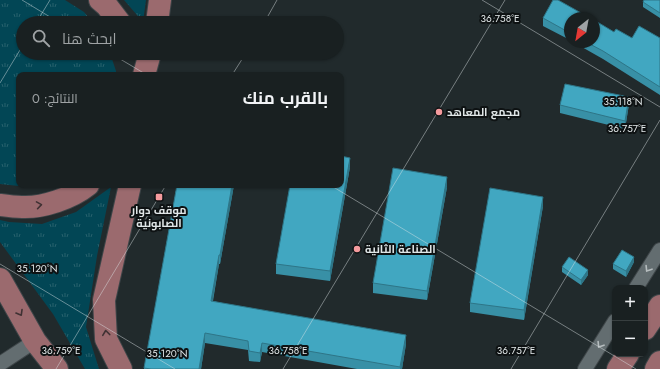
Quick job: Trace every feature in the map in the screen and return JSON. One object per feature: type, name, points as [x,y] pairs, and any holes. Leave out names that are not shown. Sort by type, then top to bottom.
[{"type":"main road","points":[[100,0],[115,16]]},
{"type":"main road","points":[[157,16],[160,0]]},
{"type":"main road","points":[[135,60],[137,72]]},
{"type":"main road","points":[[145,72],[148,60]]},
{"type":"main road","points":[[0,205],[24,207],[53,202],[84,188]]},
{"type":"main road","points":[[121,369],[106,338],[104,300],[129,188]]},
{"type":"main road","points":[[0,279],[44,358]]},
{"type":"main road","points":[[648,324],[660,306]]},
{"type":"main road","points":[[618,369],[626,357]]},
{"type":"main road","points":[[656,369],[660,362]]},
{"type":"street","points":[[638,285],[660,250]]},
{"type":"street","points":[[585,369],[612,326]]},
{"type":"street","points":[[0,364],[44,358]]},
{"type":"green space","points":[[0,0],[65,0],[84,12],[87,16],[16,16],[16,60],[112,60],[116,72],[16,72],[16,186],[0,184]]},
{"type":"green space","points":[[124,0],[146,0],[144,16],[138,16]]},
{"type":"green space","points":[[111,188],[97,256],[86,327],[99,369],[85,369],[53,314],[0,242],[0,220],[42,224],[76,212]]},
{"type":"building","points":[[553,0],[558,0],[579,12],[564,12],[564,30],[543,18]]},
{"type":"building","points":[[644,0],[660,0],[660,13],[643,2]]},
{"type":"building","points":[[600,24],[614,32],[616,29],[632,38],[639,26],[660,38],[660,87],[597,48],[600,48]]},
{"type":"building","points":[[565,84],[629,97],[625,121],[560,105]]},
{"type":"building","points":[[344,157],[350,158],[330,271],[276,264],[289,188],[344,188]]},
{"type":"building","points":[[393,168],[447,177],[427,291],[373,283]]},
{"type":"building","points":[[176,188],[231,188],[211,301],[406,335],[400,367],[262,343],[260,353],[249,351],[248,341],[205,333],[199,369],[144,368]]},
{"type":"building","points":[[490,188],[543,197],[524,310],[470,303]]},
{"type":"building","points":[[622,250],[634,257],[626,271],[613,264]]},
{"type":"building","points":[[569,257],[588,270],[581,280],[562,267]]},
{"type":"place","name":"مجمع المعاهد","points":[[439,112]]},
{"type":"place","name":"موقف دوار الصابونية","points":[[159,197]]},
{"type":"place","name":"الصناعة الثانية","points":[[357,249]]}]
